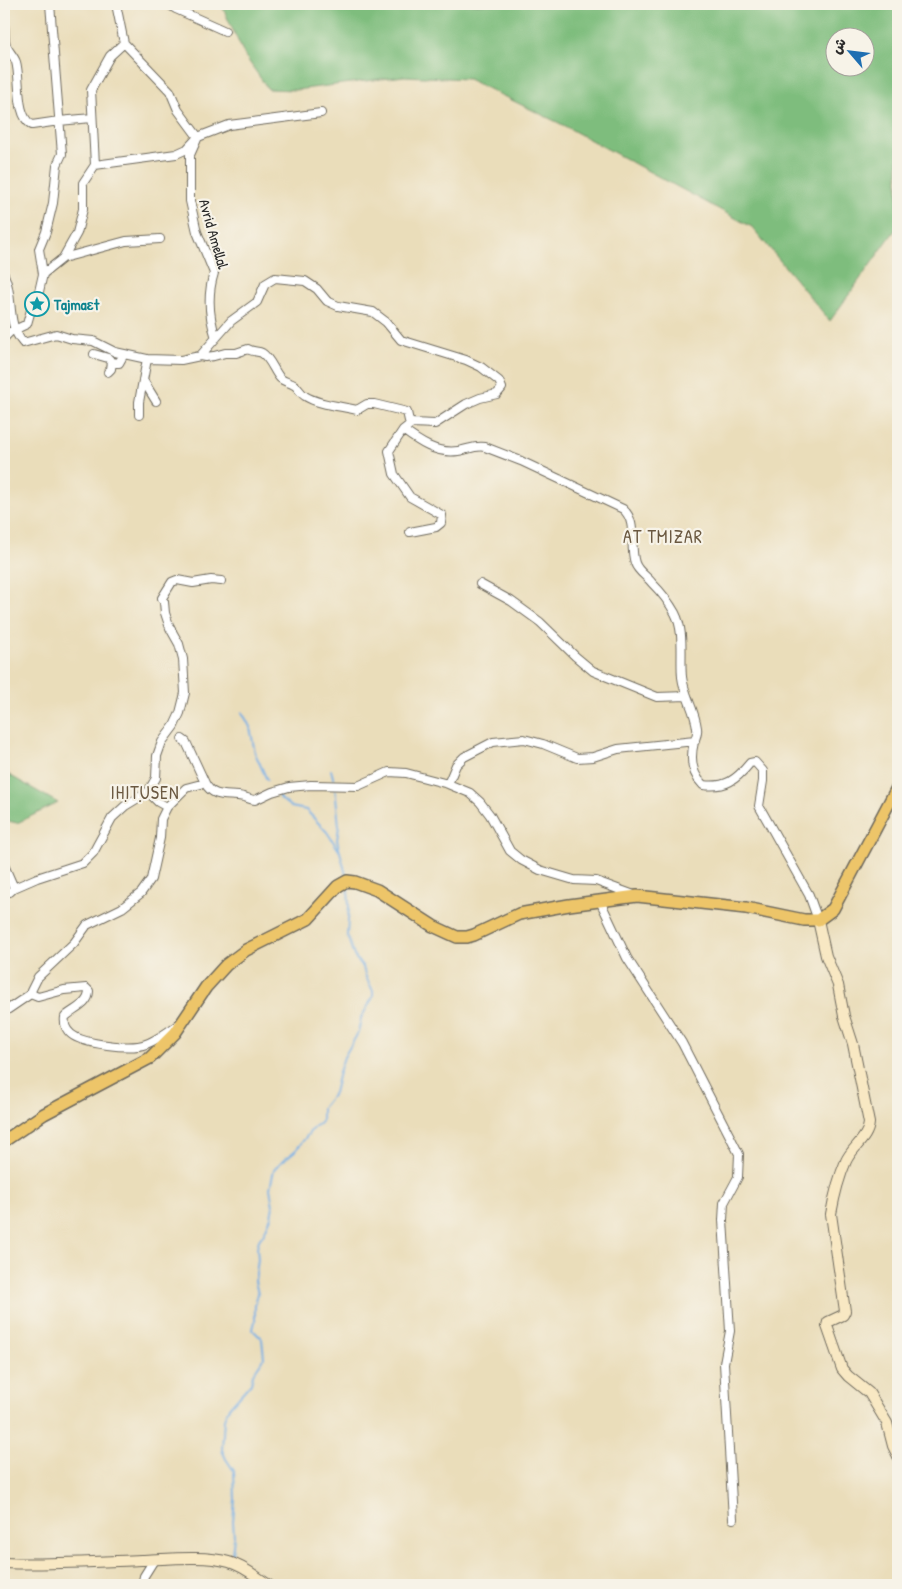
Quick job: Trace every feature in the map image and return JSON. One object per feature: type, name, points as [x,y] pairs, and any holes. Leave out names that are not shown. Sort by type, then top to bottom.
[{"type":"main road","points":[[4,1140],[52,1110],[150,1058],[175,1034],[206,988],[226,965],[246,950],[308,919],[338,886],[347,881],[356,882],[377,890],[433,926],[457,937],[474,935],[519,914],[637,896],[746,908],[804,920],[818,920],[833,909],[898,786]]},
{"type":"street","points":[[4,338],[10,332],[27,324],[38,296],[43,274],[39,249],[46,232],[53,203],[57,165],[62,154],[50,4]]},
{"type":"street","points":[[116,4],[124,43],[170,91],[178,110],[198,137]]},
{"type":"street","points":[[168,4],[225,31]]},
{"type":"street","points":[[4,25],[6,44],[16,62],[21,105],[25,120],[32,125],[92,118]]},
{"type":"street","points":[[43,274],[63,258],[72,244],[83,209],[83,183],[95,165],[91,90],[110,56],[124,43]]},
{"type":"street","points":[[95,165],[176,154],[187,149],[198,137],[229,125],[321,113]]},
{"type":"street","name":"Avrid Amellal","points":[[198,137],[190,155],[190,201],[197,232],[214,273],[209,299],[216,338]]},
{"type":"street","points":[[63,258],[126,241],[160,239]]},
{"type":"street","points":[[200,356],[231,321],[257,302],[265,284],[275,278],[289,281],[305,281],[317,289],[327,301],[338,306],[373,312],[386,322],[400,340],[466,360],[481,367],[499,381],[502,388],[497,394],[466,404],[435,424],[412,423],[403,430],[389,451],[394,474],[410,497],[442,515],[442,523],[436,527],[410,532]]},
{"type":"street","points":[[5,282],[10,316],[15,331],[23,343],[56,334],[72,339],[93,341],[115,352],[147,359],[181,360],[200,356],[236,353],[248,349],[262,353],[280,378],[296,386],[305,396],[357,410],[367,404],[387,406],[407,412],[409,421],[412,423]]},
{"type":"street","points":[[94,354],[119,363],[124,354]]},
{"type":"street","points":[[139,415],[139,402],[147,359]]},
{"type":"street","points":[[108,372],[111,369],[112,362]]},
{"type":"street","points":[[143,380],[156,400]]},
{"type":"street","points":[[403,430],[420,443],[433,449],[457,451],[479,445],[485,447],[554,476],[623,509],[628,514],[631,522],[634,562],[638,570],[666,599],[676,615],[681,643],[682,677],[697,728],[692,760],[693,770],[703,785],[712,786],[729,782],[739,777],[750,762],[755,762],[761,768],[763,781],[760,806],[809,895],[818,920],[826,956],[838,985],[844,1016],[853,1044],[869,1123],[867,1135],[851,1152],[845,1162],[832,1206],[831,1214],[845,1311],[843,1315],[831,1320],[827,1326],[842,1369],[869,1393],[887,1423],[893,1446],[898,1456]]},
{"type":"street","points":[[4,892],[10,892],[14,888],[83,863],[93,853],[112,818],[125,806],[148,792],[156,778],[157,756],[162,742],[174,726],[180,713],[185,693],[183,659],[179,644],[170,628],[162,598],[172,582],[177,580],[193,583],[211,580],[222,581]]},
{"type":"street","points":[[480,584],[511,601],[540,622],[594,671],[657,697],[687,696]]},
{"type":"street","points":[[182,739],[186,742],[207,788],[227,796],[245,797],[255,800],[289,787],[316,784],[358,786],[389,772],[406,773],[448,784],[470,793],[480,802],[490,815],[510,851],[521,860],[540,870],[574,880],[596,882],[637,896]]},
{"type":"street","points":[[448,784],[456,765],[464,757],[493,742],[524,739],[543,744],[577,758],[593,757],[618,749],[695,742]]},
{"type":"street","points":[[32,993],[32,986],[38,977],[74,943],[87,925],[122,908],[141,893],[151,879],[160,838],[161,819],[166,807],[186,788],[205,783]]},
{"type":"street","points":[[148,792],[166,807]]},
{"type":"street","points":[[4,865],[14,888]]},
{"type":"street","points":[[600,901],[627,958],[682,1043],[739,1154],[738,1177],[724,1203],[723,1220],[730,1331],[724,1363],[732,1519]]},
{"type":"street","points":[[32,993],[38,997],[64,990],[86,988],[89,992],[89,998],[65,1017],[64,1023],[72,1035],[94,1042],[131,1046],[147,1044],[186,1018]]},
{"type":"street","points":[[4,1012],[32,993]]},
{"type":"street","points":[[4,1563],[46,1564],[211,1559],[230,1562],[269,1585]]},
{"type":"street","points":[[142,1585],[144,1576],[154,1560]]},
{"type":"green space","points":[[221,4],[898,4],[898,226],[830,321],[752,227],[559,123],[468,79],[404,76],[296,90],[268,89],[245,56]]},
{"type":"green space","points":[[4,772],[58,803],[17,823],[4,820]]},
{"type":"waterway","points":[[242,712],[250,727],[255,753],[267,780]]},
{"type":"waterway","points":[[331,770],[334,781]]},
{"type":"waterway","points":[[335,787],[339,826],[337,840],[346,875]]},
{"type":"waterway","points":[[276,793],[291,807],[306,810],[327,832],[340,852]]},
{"type":"waterway","points":[[232,1554],[235,1499],[234,1471],[222,1450],[224,1419],[228,1409],[251,1383],[253,1374],[264,1358],[262,1339],[253,1330],[255,1304],[258,1294],[255,1281],[258,1259],[257,1248],[271,1217],[273,1206],[270,1188],[274,1170],[296,1150],[313,1128],[320,1123],[322,1108],[334,1093],[344,1057],[358,1033],[361,1018],[373,997],[373,991],[363,967],[354,956],[347,935],[348,887]]},
{"type":"place","name":"Tajmaɛt","points":[[37,304]]},
{"type":"district","name":"AT TMIZAR","points":[[663,536]]},
{"type":"district","name":"IḤIṬUSEN","points":[[145,792]]}]
